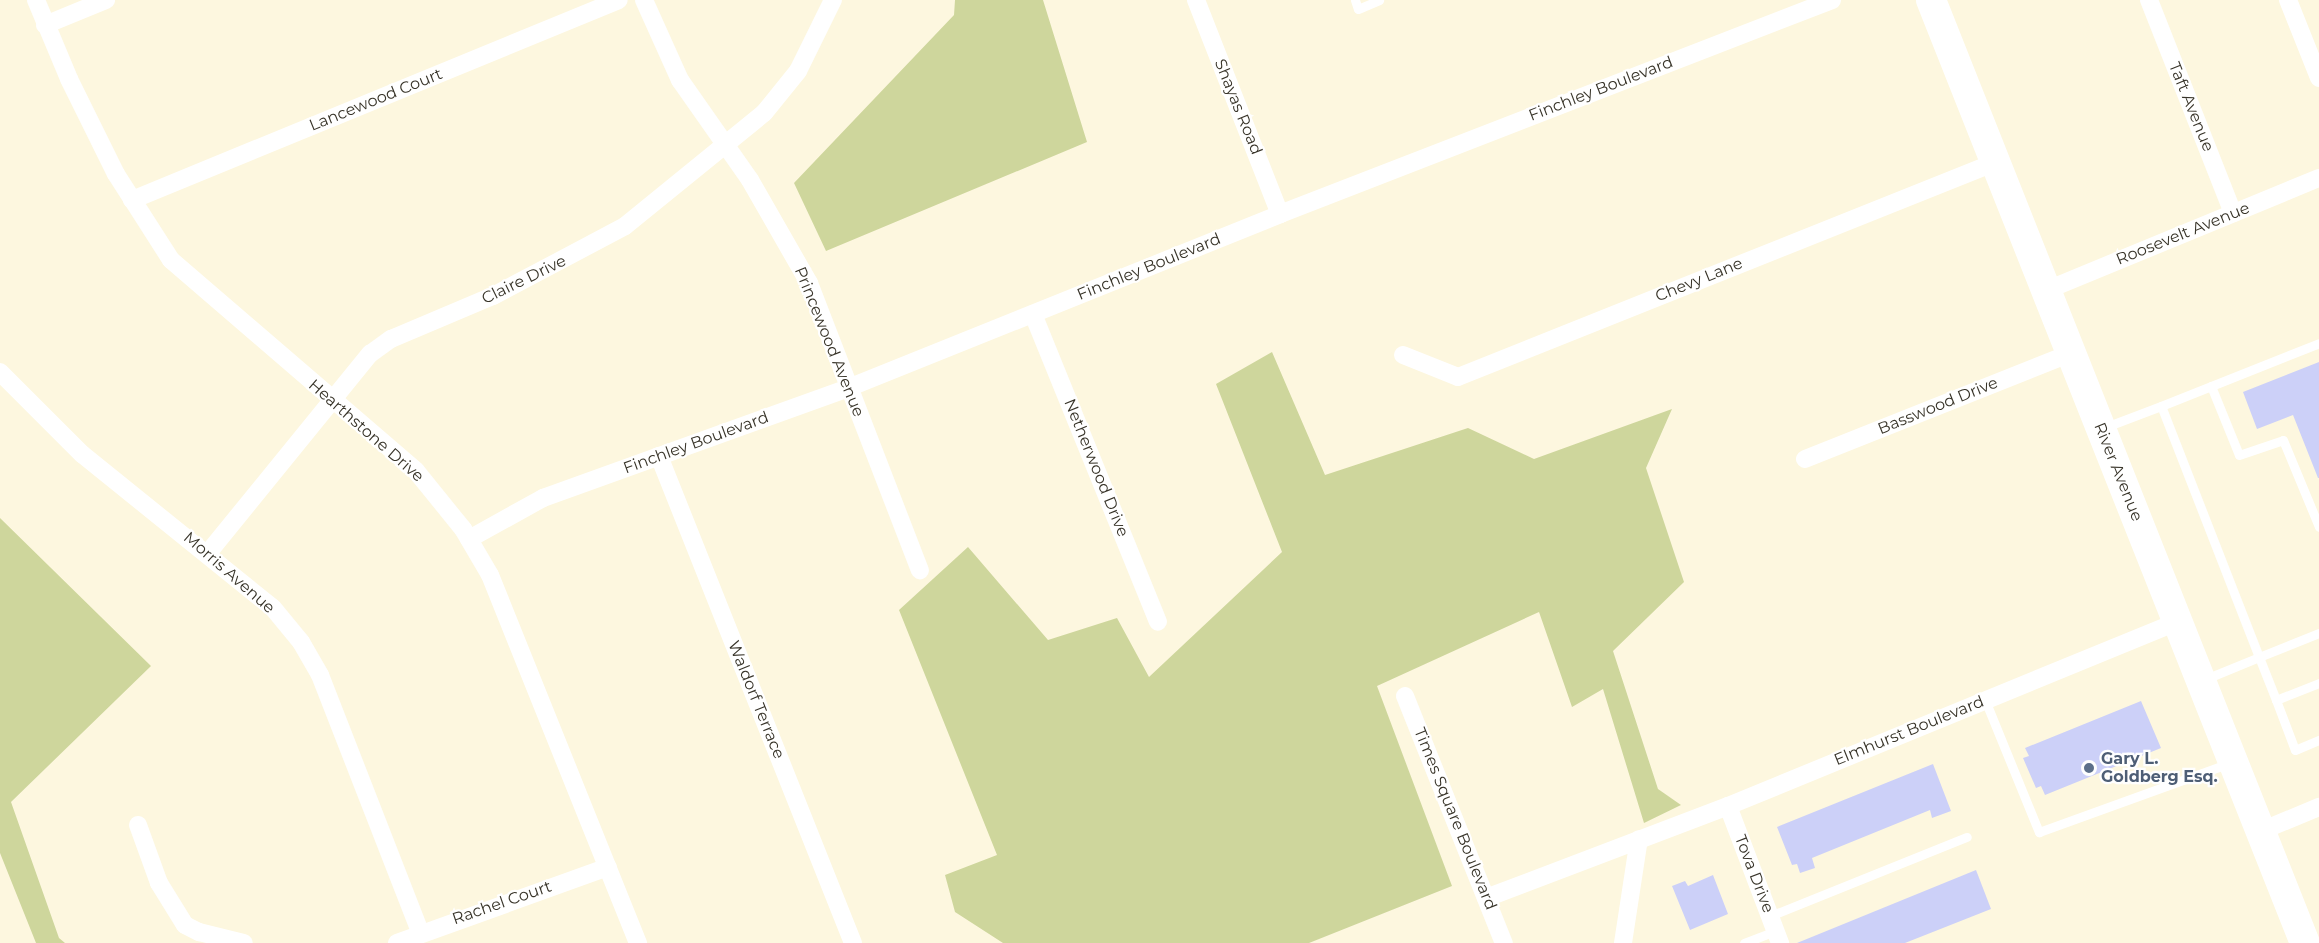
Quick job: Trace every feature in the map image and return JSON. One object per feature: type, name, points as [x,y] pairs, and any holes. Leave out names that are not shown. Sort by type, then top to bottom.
[{"type":"highway","name":"River Avenue","points":[[1931,0],[2305,943]]},
{"type":"street","name":"Hearthstone Drive","points":[[36,0],[69,79],[132,200],[184,274],[416,471],[469,539],[490,575],[638,943]]},
{"type":"street","points":[[45,24],[106,0]]},
{"type":"street","name":"Lancewood Court","points":[[132,200],[619,0]]},
{"type":"street","name":"Princewood Avenue","points":[[644,0],[680,80],[750,180],[809,283],[920,570]]},
{"type":"street","name":"Claire Drive","points":[[208,553],[331,399],[370,354],[391,339],[493,296],[599,242],[625,226],[764,113],[798,71],[833,0]]},
{"type":"street","name":"Shayas Road","points":[[1196,0],[1280,214]]},
{"type":"street","name":"Finchley Boulevard","points":[[469,539],[543,498],[848,388],[1280,214],[1832,0]]},
{"type":"street","name":"Taft Avenue","points":[[2149,0],[2234,213]]},
{"type":"street","points":[[2288,0],[2319,78]]},
{"type":"street","name":"Chevy Lane","points":[[1403,355],[1458,377],[1996,162]]},
{"type":"street","name":"Roosevelt Avenue","points":[[2047,290],[2319,178]]},
{"type":"street","name":"Netherwood Drive","points":[[1034,314],[1158,622]]},
{"type":"street","name":"Basswood Drive","points":[[1805,459],[2071,353]]},
{"type":"street","name":"Morris Avenue","points":[[0,372],[82,454],[208,553],[273,608],[301,642],[320,675],[420,932]]},
{"type":"street","name":"Waldorf Terrace","points":[[659,456],[853,943]]},
{"type":"street","name":"Elmhurst Boulevard","points":[[1486,898],[1728,806],[2178,621]]},
{"type":"street","name":"Times Square Boulevard","points":[[1405,696],[1504,943]]},
{"type":"street","name":"Tova Drive","points":[[1728,806],[1775,930]]},
{"type":"street","points":[[2261,831],[2319,807]]},
{"type":"street","points":[[138,825],[159,883],[184,925],[199,932],[244,943]]},
{"type":"street","points":[[1623,943],[1639,839]]},
{"type":"street","name":"Rachel Court","points":[[397,943],[420,932],[608,867]]},
{"type":"lane","points":[[1354,0],[1358,9],[1379,0]]},
{"type":"lane","points":[[2101,429],[2319,343]]},
{"type":"lane","points":[[2211,386],[2239,455],[2283,440],[2319,527]]},
{"type":"lane","points":[[2162,406],[2295,750],[2319,740]]},
{"type":"lane","points":[[2201,681],[2319,633]]},
{"type":"lane","points":[[2276,700],[2319,683]]},
{"type":"lane","points":[[1984,700],[2039,832],[2234,762]]},
{"type":"lane","points":[[1744,943],[1967,837]]},
{"type":"green space","points":[[955,0],[1043,0],[1087,142],[826,251],[794,183],[954,15]]},
{"type":"green space","points":[[1272,352],[1325,475],[1468,428],[1534,459],[1672,409],[1646,468],[1684,582],[1613,651],[1658,789],[1681,805],[1644,823],[1603,689],[1572,707],[1539,612],[1377,686],[1452,886],[1309,943],[1003,943],[955,912],[945,875],[997,855],[899,610],[968,547],[1048,640],[1117,618],[1149,677],[1282,552],[1216,384]]},
{"type":"green space","points":[[0,518],[151,666],[11,802],[59,938],[65,943],[36,943],[0,853]]},
{"type":"building","points":[[2319,362],[2318,478],[2293,415],[2257,429],[2243,392]]},
{"type":"building","points":[[2141,701],[2161,748],[2045,795],[2041,786],[2036,788],[2023,758],[2029,756],[2025,748]]},
{"type":"building","points":[[1933,764],[1951,811],[1932,818],[1930,810],[1812,858],[1815,868],[1800,873],[1797,864],[1792,865],[1777,827]]},
{"type":"building","points":[[1976,870],[1991,909],[1905,943],[1797,943]]},
{"type":"building","points":[[1713,875],[1728,914],[1690,930],[1672,886],[1685,881],[1688,886]]},
{"type":"place","name":"Gary L. Goldberg Esq.","points":[[2089,768]]}]
